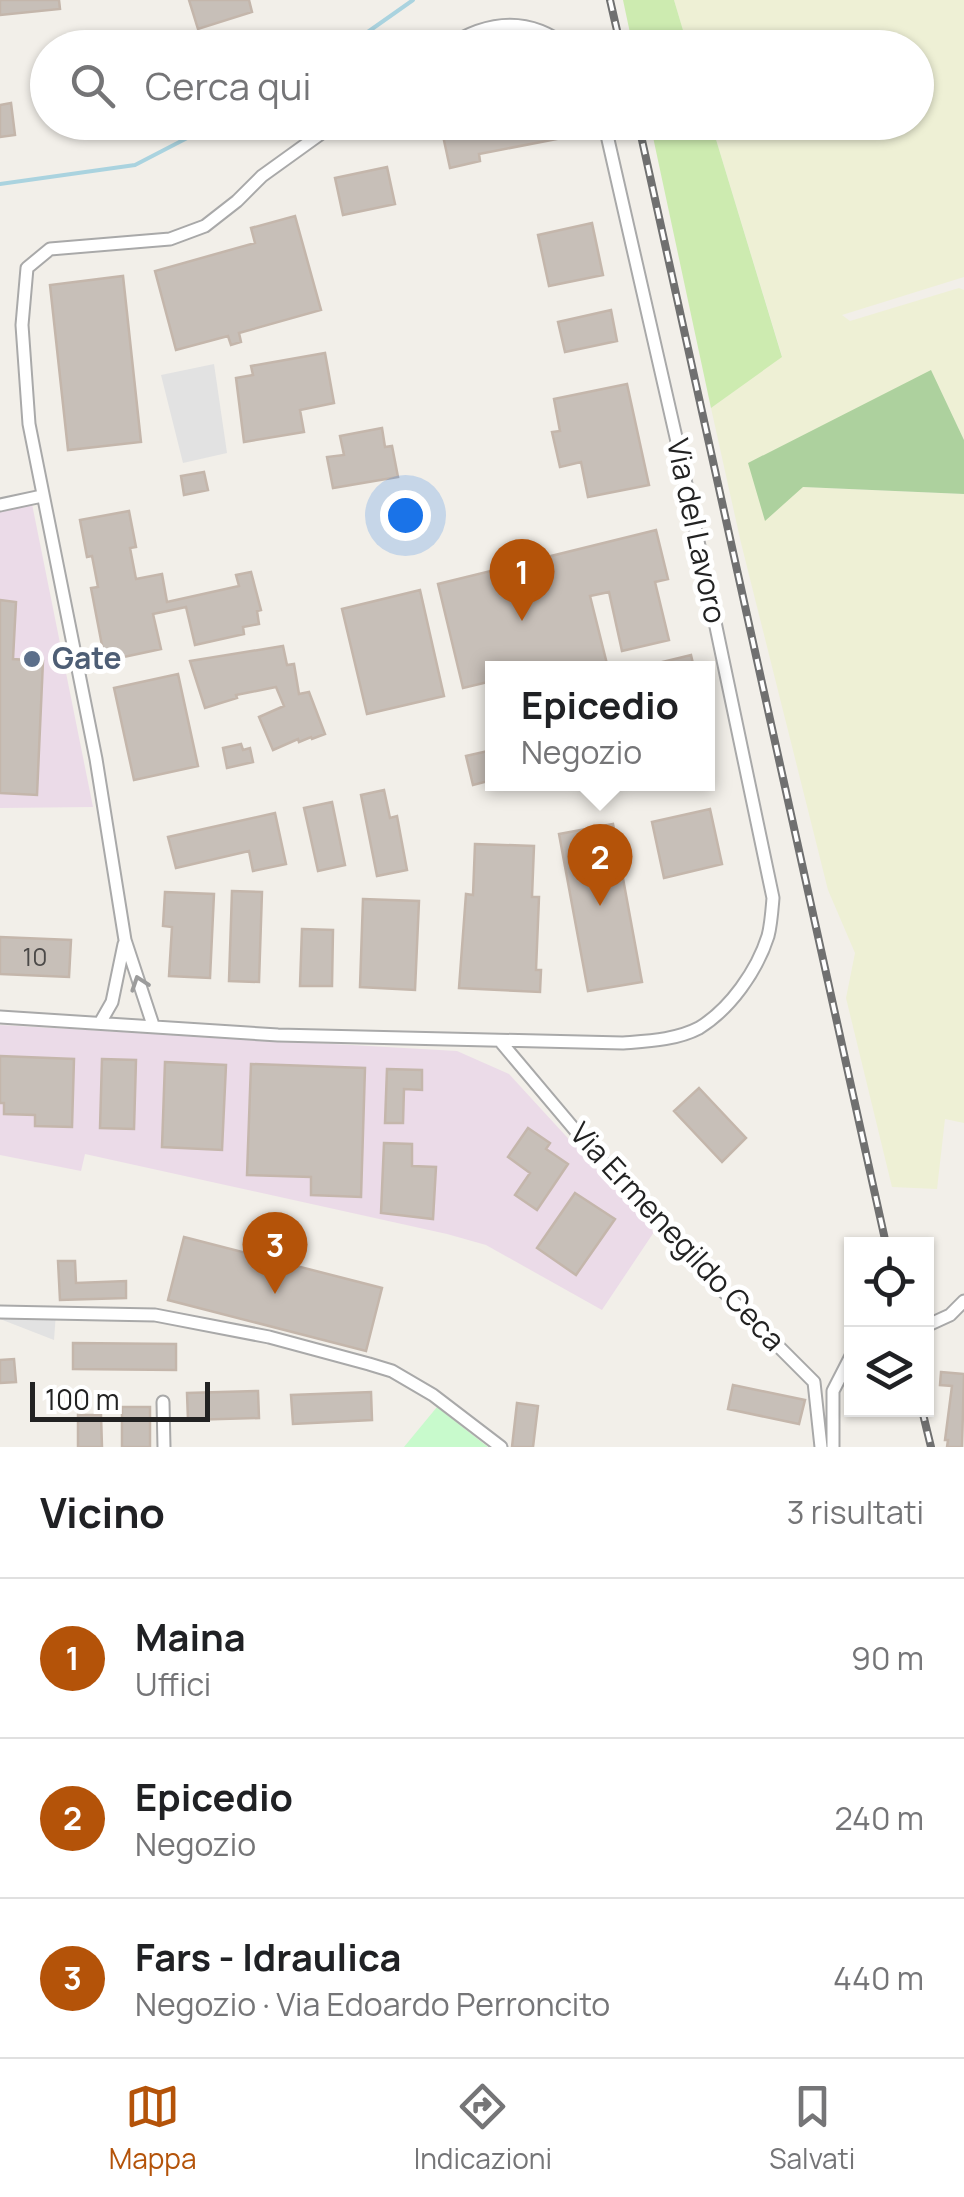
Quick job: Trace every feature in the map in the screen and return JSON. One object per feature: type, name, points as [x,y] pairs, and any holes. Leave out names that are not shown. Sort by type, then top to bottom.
[{"type":"street","points":[[483,30],[496,24],[536,30]]},
{"type":"street","points":[[153,1025],[125,940],[96,759],[30,424],[22,325],[28,268],[50,249],[170,239],[204,226],[312,140]]},
{"type":"street","name":"Via del Lavoro","points":[[0,1018],[278,1035],[624,1043],[664,1040],[698,1028],[725,1006],[750,976],[768,935],[773,898],[678,446],[608,140]]},
{"type":"street","points":[[0,504],[42,496]]},
{"type":"street","points":[[100,1023],[112,1002],[125,940]]},
{"type":"street","name":"Via Ermenegildo Ceca","points":[[500,1041],[591,1149],[690,1257],[814,1382],[821,1447]]},
{"type":"street","points":[[934,1322],[964,1302]]},
{"type":"street","points":[[0,1312],[156,1315],[269,1337],[392,1371],[433,1395],[501,1447]]},
{"type":"street","points":[[833,1447],[833,1391],[844,1370]]},
{"type":"street","points":[[163,1402],[164,1447]]},
{"type":"shaded area","points":[[214,364],[227,453],[183,463],[161,375]]},
{"type":"shaded area","name":"Gate","points":[[32,504],[93,807],[0,808],[0,512]]},
{"type":"shaded area","points":[[0,1025],[457,1051],[509,1074],[654,1232],[602,1310],[486,1245],[447,1234],[85,1154],[81,1171],[0,1155]]},
{"type":"shaded area","points":[[0,1313],[56,1313],[54,1340],[0,1319]]},
{"type":"green space","points":[[623,0],[674,0],[683,30],[629,30]]},
{"type":"green space","points":[[674,0],[964,0],[964,277],[842,315],[850,321],[959,288],[964,290],[964,440],[931,371],[803,487],[964,494],[964,1123],[945,1119],[937,1189],[892,1187],[846,998],[855,953],[828,890],[711,408],[782,356],[716,140],[934,140],[934,30],[683,30]]},
{"type":"green space","points":[[654,140],[716,140],[782,357],[711,408]]},
{"type":"green space","points":[[931,370],[964,440],[964,494],[803,487],[765,521],[748,463]]},
{"type":"green space","points":[[437,1407],[488,1447],[404,1447]]},
{"type":"building","points":[[0,0],[59,0],[60,9],[0,15]]},
{"type":"building","points":[[189,0],[249,0],[252,12],[198,29]]},
{"type":"building","points":[[11,103],[15,135],[0,137],[0,105]]},
{"type":"building","points":[[444,140],[551,140],[479,154],[480,161],[450,168]]},
{"type":"building","points":[[387,167],[395,204],[343,215],[335,178]]},
{"type":"building","points":[[295,216],[321,310],[239,333],[241,342],[231,345],[228,336],[176,350],[155,271],[255,243],[251,228]]},
{"type":"building","points":[[592,223],[603,275],[549,286],[538,235]]},
{"type":"building","points":[[123,276],[141,442],[68,450],[50,285]]},
{"type":"building","points":[[611,310],[617,341],[565,352],[558,322]]},
{"type":"building","points":[[325,353],[334,403],[300,410],[304,432],[244,442],[236,378],[253,375],[251,366]]},
{"type":"building","points":[[627,384],[649,485],[588,497],[581,462],[560,467],[552,432],[560,431],[554,399]]},
{"type":"building","points":[[382,428],[385,447],[392,446],[398,477],[333,488],[327,457],[344,455],[340,436]]},
{"type":"building","points":[[204,472],[208,490],[184,495],[181,476]]},
{"type":"building","points":[[129,511],[136,547],[130,548],[136,579],[162,574],[167,602],[239,586],[236,575],[251,572],[261,610],[257,611],[259,624],[243,627],[244,634],[195,645],[186,607],[153,614],[161,649],[105,661],[91,588],[98,587],[80,520]]},
{"type":"building","points":[[656,530],[668,579],[655,582],[669,640],[622,651],[609,592],[590,596],[606,661],[485,661],[485,683],[463,688],[438,584]]},
{"type":"building","points":[[420,590],[444,696],[367,714],[342,609]]},
{"type":"building","points":[[0,600],[16,602],[13,659],[43,661],[37,795],[0,793]]},
{"type":"building","points":[[283,646],[287,665],[294,664],[299,694],[309,692],[325,734],[299,742],[298,739],[273,750],[259,717],[284,706],[276,687],[236,695],[237,698],[205,708],[190,661]]},
{"type":"building","points":[[691,655],[692,661],[666,661]]},
{"type":"building","points":[[178,674],[198,766],[134,780],[114,688]]},
{"type":"building","points":[[241,744],[243,750],[250,748],[253,762],[227,768],[223,748]]},
{"type":"building","points":[[485,752],[485,782],[473,785],[466,756]]},
{"type":"building","points":[[384,790],[390,818],[397,816],[407,870],[377,876],[361,795]]},
{"type":"building","points":[[332,802],[345,865],[318,871],[304,808]]},
{"type":"building","points":[[710,809],[722,864],[664,878],[652,822]]},
{"type":"building","points":[[275,813],[286,864],[253,871],[249,851],[176,868],[168,837]]},
{"type":"building","points":[[613,824],[642,982],[588,991],[559,834]]},
{"type":"building","points":[[475,844],[534,846],[532,897],[539,897],[536,970],[541,970],[540,992],[459,988],[466,894],[473,895]]},
{"type":"building","points":[[232,891],[262,892],[259,982],[229,981]]},
{"type":"building","points":[[165,892],[214,894],[210,978],[169,976],[172,927],[163,926]]},
{"type":"building","points":[[363,899],[419,901],[415,990],[360,987]]},
{"type":"building","points":[[302,929],[333,930],[332,986],[300,986]]},
{"type":"building","points":[[0,937],[71,940],[69,977],[0,974]]},
{"type":"building","points":[[0,1056],[74,1059],[72,1127],[35,1126],[35,1115],[4,1114],[4,1103],[0,1103]]},
{"type":"building","points":[[102,1059],[136,1060],[134,1129],[100,1128]]},
{"type":"building","points":[[165,1062],[226,1065],[222,1150],[162,1147]]},
{"type":"building","points":[[251,1064],[365,1068],[361,1197],[311,1195],[311,1177],[247,1175]]},
{"type":"building","points":[[387,1069],[422,1070],[422,1090],[404,1089],[403,1123],[385,1123]]},
{"type":"building","points":[[699,1088],[746,1138],[722,1162],[674,1111]]},
{"type":"building","points":[[528,1128],[550,1143],[546,1149],[568,1164],[537,1210],[515,1195],[530,1173],[508,1157]]},
{"type":"building","points":[[384,1143],[412,1144],[412,1166],[436,1167],[433,1219],[381,1213]]},
{"type":"building","points":[[575,1193],[615,1219],[576,1275],[537,1248]]},
{"type":"building","points":[[184,1237],[382,1288],[366,1351],[168,1300]]},
{"type":"building","points":[[58,1261],[75,1261],[76,1283],[126,1281],[126,1298],[60,1300]]},
{"type":"building","points":[[73,1343],[176,1344],[176,1370],[73,1369]]},
{"type":"building","points":[[14,1359],[16,1382],[0,1383],[0,1360]]},
{"type":"building","points":[[941,1372],[964,1374],[962,1447],[947,1447],[945,1440],[952,1386],[940,1385]]},
{"type":"building","points":[[733,1385],[805,1400],[799,1424],[728,1409]]},
{"type":"building","points":[[258,1391],[259,1418],[188,1420],[187,1393]]},
{"type":"building","points":[[371,1392],[372,1420],[293,1424],[291,1395]]},
{"type":"building","points":[[517,1403],[538,1406],[533,1447],[512,1447]]},
{"type":"building","points":[[122,1407],[150,1407],[150,1447],[122,1447]]},
{"type":"building","points":[[78,1415],[101,1415],[102,1447],[78,1447]]},
{"type":"waterway","points":[[370,30],[413,0]]},
{"type":"waterway","points":[[0,184],[135,165],[183,140]]},
{"type":"railway","points":[[610,0],[617,30]]},
{"type":"railway","points":[[642,140],[884,1237]]},
{"type":"railway","points":[[924,1417],[931,1447]]},
{"type":"place","name":"Maina","points":[[522,621]]},
{"type":"place","name":"Gate","points":[[32,659]]},
{"type":"place","name":"Epicedio","points":[[600,906]]},
{"type":"place","name":"Fars - Idraulica","points":[[275,1294]]}]
